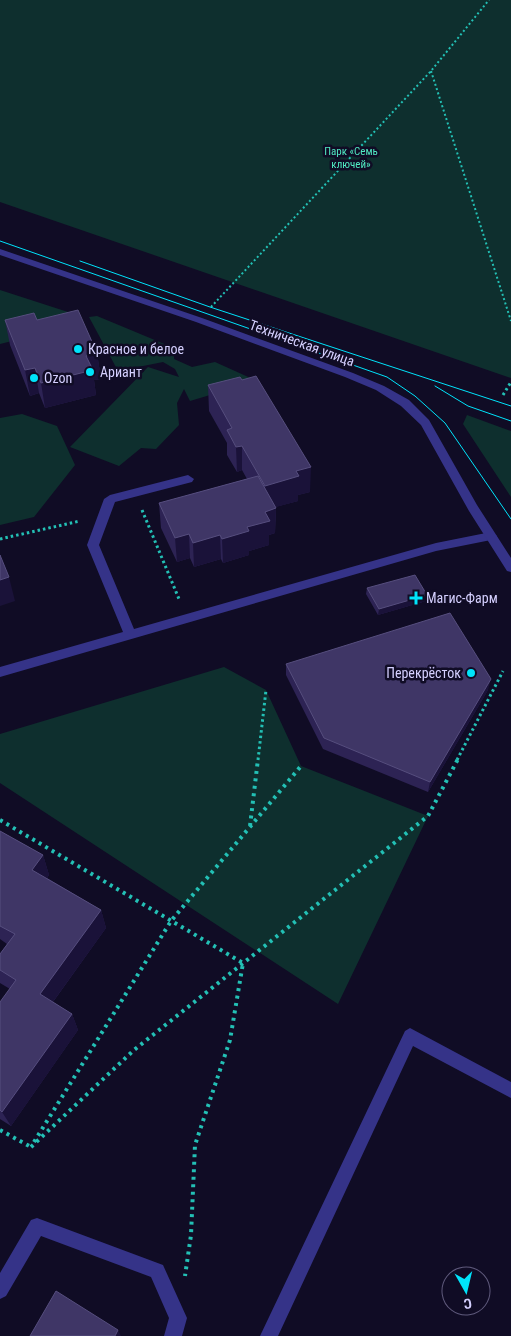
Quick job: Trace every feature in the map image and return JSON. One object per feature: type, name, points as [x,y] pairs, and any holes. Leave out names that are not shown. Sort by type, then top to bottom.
[{"type":"street","name":"Техническая улица","points":[[0,252],[199,320],[349,375],[380,388],[405,403],[425,423],[511,568]]},
{"type":"street","points":[[130,635],[93,545],[104,515],[110,499],[188,479]]},
{"type":"street","points":[[0,672],[436,548],[491,536]]},
{"type":"street","points":[[269,1336],[410,1036],[511,1090]]},
{"type":"street","points":[[0,1290],[37,1226],[157,1271],[178,1318],[173,1336]]},
{"type":"path","points":[[199,320],[431,71],[489,0]]},
{"type":"path","points":[[431,71],[511,321]]},
{"type":"path","points":[[503,395],[511,382]]},
{"type":"path","points":[[134,493],[179,599]]},
{"type":"path","points":[[0,539],[104,515]]},
{"type":"path","points":[[31,1147],[134,1050],[428,816],[503,671]]},
{"type":"path","points":[[250,827],[266,690]]},
{"type":"path","points":[[31,1147],[171,921],[301,766]]},
{"type":"path","points":[[0,820],[243,963]]},
{"type":"path","points":[[191,1235],[195,1145],[230,1040],[243,963]]},
{"type":"path","points":[[0,1130],[31,1147]]},
{"type":"green space","name":"Парк «Семь ключей»","points":[[0,0],[511,0],[511,378],[0,202]]},
{"type":"green space","points":[[0,290],[68,312],[72,326],[0,344]]},
{"type":"green space","points":[[97,316],[174,348],[174,359],[192,367],[215,362],[257,381],[190,401],[184,389],[177,403],[179,425],[156,449],[141,448],[119,466],[70,447],[148,367],[179,377],[175,369],[163,362],[118,371],[89,317]]},
{"type":"green space","points":[[22,414],[57,426],[75,465],[34,517],[0,525],[0,418]]},
{"type":"green space","points":[[467,415],[511,431],[511,497],[463,424]]},
{"type":"green space","points":[[224,667],[266,690],[301,766],[428,816],[338,1004],[0,783],[0,734]]},
{"type":"building","points":[[78,310],[97,353],[86,356],[93,370],[41,383],[35,368],[25,370],[5,320],[34,313],[37,320]]},
{"type":"building","points":[[256,376],[311,467],[296,471],[299,476],[265,486],[242,446],[236,447],[227,430],[232,428],[208,385],[240,377],[242,380]]},
{"type":"building","points":[[258,476],[276,508],[265,512],[270,521],[247,527],[249,531],[222,539],[220,535],[193,543],[189,534],[175,538],[159,503]]},
{"type":"building","points":[[0,555],[9,577],[0,580]]},
{"type":"building","points":[[415,575],[427,595],[379,609],[367,588]]},
{"type":"building","points":[[450,613],[491,679],[430,782],[324,738],[286,664]]},
{"type":"building","points":[[0,831],[43,855],[32,870],[101,910],[40,994],[72,1014],[2,1112],[0,1110],[0,1002],[16,980],[0,970],[0,954],[15,934],[0,926]]},
{"type":"building","points":[[56,1291],[118,1330],[115,1336],[30,1336]]},
{"type":"tram line","points":[[0,241],[387,377],[415,396],[445,423],[511,519]]},
{"type":"tram line","points":[[80,261],[210,307],[511,406]]},
{"type":"tram line","points":[[435,386],[468,406],[511,421]]},
{"type":"place","name":"Красное и белое","points":[[78,349]]},
{"type":"place","name":"Ариант","points":[[90,372]]},
{"type":"place","name":"Ozon","points":[[34,378]]},
{"type":"place","name":"Магис-Фарм","points":[[416,598]]},
{"type":"place","name":"Перекрёсток","points":[[471,673]]}]
